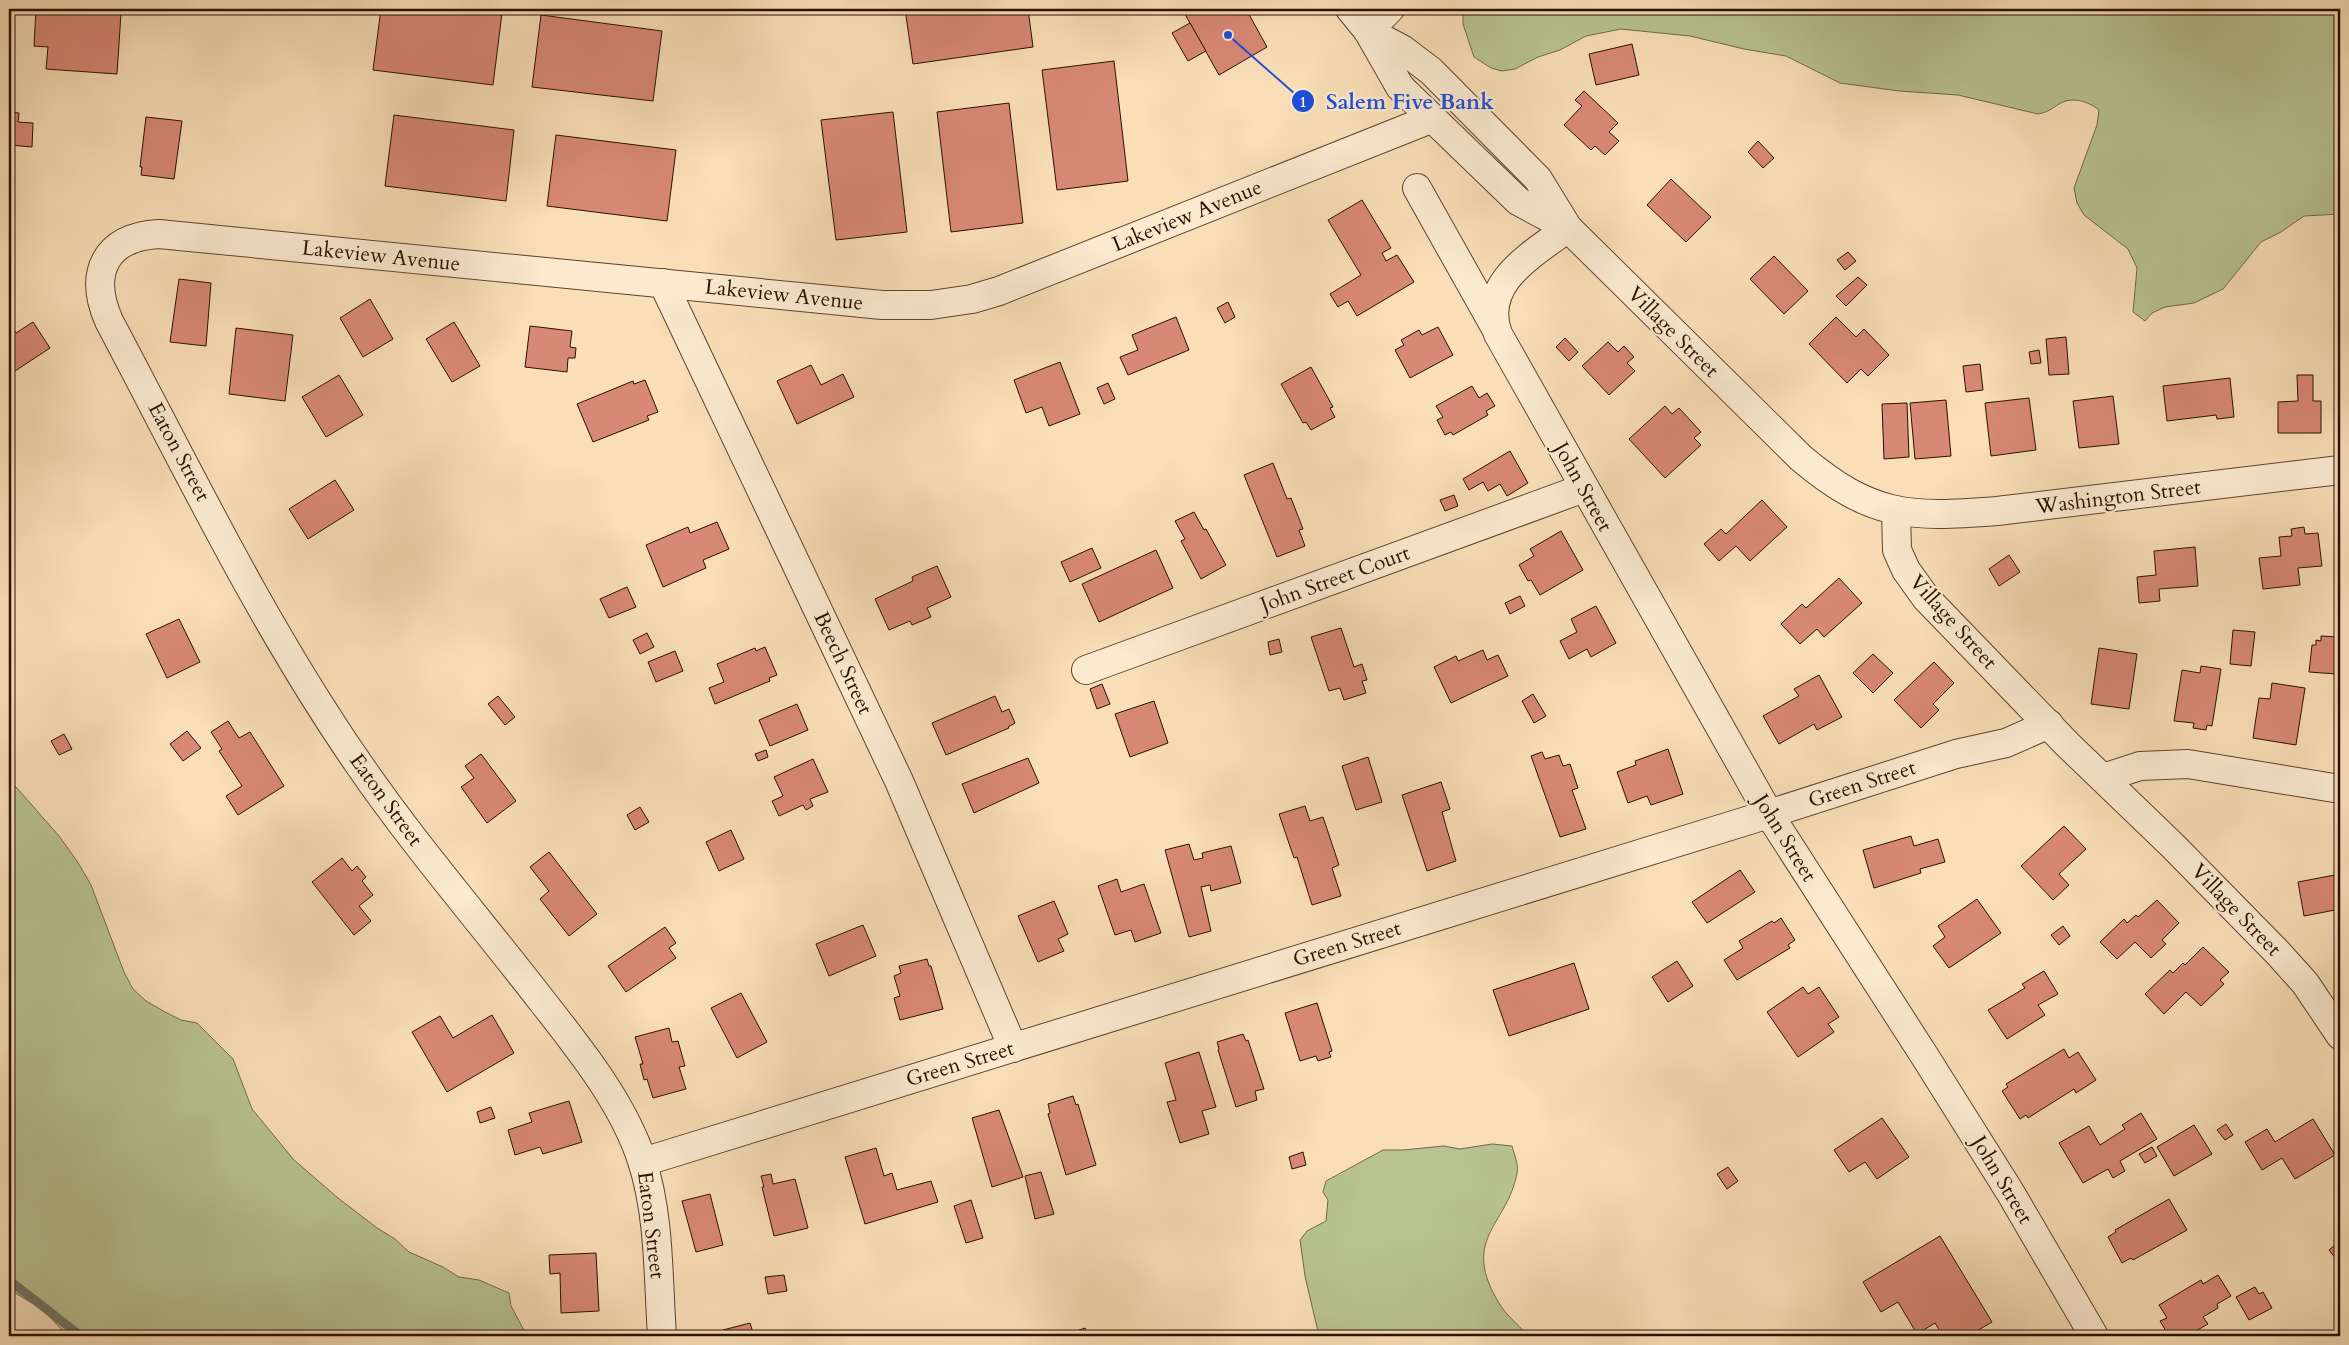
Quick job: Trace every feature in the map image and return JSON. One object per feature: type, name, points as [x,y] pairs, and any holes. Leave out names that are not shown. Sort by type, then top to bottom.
[{"type":"street","points":[[1350,9],[1368,31],[1390,9]]},
{"type":"street","name":"Village Street","points":[[1368,31],[1400,87],[1518,201],[1568,228]]},
{"type":"street","name":"Village Street","points":[[1368,31],[1402,49],[1431,71],[1538,179],[1568,228],[1801,458],[1844,490],[1871,504],[1896,511],[1897,550],[1913,580],[1926,598],[2049,724],[2278,952],[2304,984],[2340,1035]]},
{"type":"street","name":"Lakeview Avenue","points":[[108,256],[131,238],[159,234],[663,283],[777,296],[882,305],[931,305],[972,299],[999,291],[1433,118]]},
{"type":"street","name":"John Street","points":[[1417,188],[1768,814],[2010,1192],[2094,1336]]},
{"type":"street","name":"John Street","points":[[1496,328],[1494,303],[1504,280],[1526,260],[1568,228]]},
{"type":"street","name":"Eaton Street","points":[[108,256],[102,269],[100,282],[100,294],[106,315],[273,629],[359,765],[430,861],[568,1034],[626,1122],[643,1162],[653,1212],[662,1336]]},
{"type":"street","name":"Beech Street","points":[[663,283],[899,781],[1013,1048]]},
{"type":"street","name":"Washington Street","points":[[1896,511],[1950,514],[1997,511],[2340,470]]},
{"type":"street","name":"John Street Court","points":[[1086,670],[1584,488]]},
{"type":"street","name":"Green Street","points":[[643,1162],[1768,814],[1956,754],[2006,743],[2049,724]]},
{"type":"street","points":[[2103,778],[2140,766],[2188,764],[2340,789]]},
{"type":"green space","points":[[1463,9],[2340,9],[2340,214],[2304,216],[2281,232],[2261,242],[2223,289],[2194,303],[2165,307],[2152,313],[2145,321],[2133,312],[2137,268],[2128,249],[2084,215],[2077,203],[2074,188],[2097,125],[2099,110],[2090,104],[2069,100],[2038,114],[1958,95],[1899,91],[1840,83],[1786,56],[1744,49],[1690,36],[1621,29],[1586,36],[1560,50],[1538,57],[1515,69],[1502,71],[1491,68],[1474,57],[1463,24]]},
{"type":"green space","points":[[9,779],[59,836],[77,861],[91,885],[124,972],[133,989],[146,1001],[165,1012],[181,1020],[197,1023],[233,1059],[252,1109],[294,1160],[338,1198],[377,1228],[395,1239],[409,1252],[443,1267],[459,1277],[479,1280],[509,1293],[511,1306],[527,1336],[68,1336],[43,1310],[9,1289]]},
{"type":"green space","points":[[1492,1144],[1512,1146],[1517,1170],[1512,1191],[1485,1245],[1484,1260],[1487,1277],[1503,1309],[1528,1336],[1319,1336],[1305,1276],[1300,1240],[1307,1231],[1326,1221],[1328,1200],[1323,1192],[1326,1181],[1383,1150],[1444,1146],[1460,1149]]},
{"type":"building","points":[[36,9],[121,13],[117,74],[46,69],[48,47],[34,46]]},
{"type":"building","points":[[381,9],[464,9],[502,13],[493,85],[373,70]]},
{"type":"building","points":[[905,9],[1028,9],[1033,47],[913,64]]},
{"type":"building","points":[[1182,9],[1246,9],[1267,47],[1219,75]]},
{"type":"building","points":[[541,15],[662,31],[653,101],[532,87]]},
{"type":"building","points":[[1190,23],[1206,51],[1188,61],[1172,33]]},
{"type":"building","points":[[1632,44],[1639,75],[1596,85],[1589,54]]},
{"type":"building","points":[[1114,61],[1128,181],[1057,190],[1042,70]]},
{"type":"building","points":[[1584,91],[1618,123],[1609,132],[1619,141],[1605,155],[1595,146],[1591,150],[1564,125],[1582,106],[1575,100]]},
{"type":"building","points":[[1009,103],[1023,223],[951,232],[937,112]]},
{"type":"building","points":[[9,112],[19,113],[18,122],[33,123],[32,147],[9,145]]},
{"type":"building","points":[[893,112],[907,232],[836,240],[821,120]]},
{"type":"building","points":[[394,115],[514,130],[506,201],[385,186]]},
{"type":"building","points":[[146,117],[182,121],[174,179],[141,175],[142,167],[140,167]]},
{"type":"building","points":[[556,135],[676,150],[667,221],[547,206]]},
{"type":"building","points":[[1758,141],[1774,158],[1763,168],[1748,152]]},
{"type":"building","points":[[1671,179],[1711,217],[1686,242],[1647,205]]},
{"type":"building","points":[[1362,200],[1391,248],[1382,253],[1386,261],[1397,255],[1414,282],[1357,316],[1348,301],[1338,307],[1330,294],[1361,275],[1328,220]]},
{"type":"building","points":[[1848,252],[1856,261],[1845,270],[1837,260]]},
{"type":"building","points":[[1774,256],[1808,291],[1784,314],[1750,279]]},
{"type":"building","points":[[1858,277],[1867,285],[1846,306],[1836,296]]},
{"type":"building","points":[[179,279],[211,283],[206,346],[170,342]]},
{"type":"building","points":[[370,299],[393,339],[363,357],[340,318]]},
{"type":"building","points":[[1228,302],[1235,317],[1225,323],[1217,308]]},
{"type":"building","points":[[1176,317],[1189,350],[1128,375],[1120,357],[1138,350],[1132,335]]},
{"type":"building","points":[[1836,317],[1856,337],[1864,329],[1889,355],[1868,376],[1861,369],[1847,383],[1809,344]]},
{"type":"building","points":[[9,322],[16,333],[33,322],[50,348],[9,375]]},
{"type":"building","points":[[454,322],[480,366],[452,382],[426,339]]},
{"type":"building","points":[[530,326],[572,331],[570,347],[576,348],[575,358],[568,358],[567,372],[525,367]]},
{"type":"building","points":[[1438,327],[1453,355],[1410,378],[1395,350],[1404,345],[1401,340],[1419,330],[1422,335]]},
{"type":"building","points":[[236,328],[293,335],[285,401],[229,394]]},
{"type":"building","points":[[2066,337],[2069,374],[2049,375],[2046,339]]},
{"type":"building","points":[[1565,338],[1578,352],[1569,361],[1556,347]]},
{"type":"building","points":[[1608,342],[1618,352],[1624,346],[1634,357],[1627,363],[1635,371],[1609,395],[1582,366]]},
{"type":"building","points":[[2039,350],[2041,363],[2031,364],[2029,352]]},
{"type":"building","points":[[1060,362],[1080,414],[1049,426],[1042,407],[1026,413],[1014,380]]},
{"type":"building","points":[[1980,364],[1983,390],[1966,392],[1963,366]]},
{"type":"building","points":[[811,365],[821,385],[843,374],[854,397],[797,424],[777,381]]},
{"type":"building","points":[[1311,367],[1333,407],[1330,408],[1335,417],[1311,430],[1306,422],[1303,423],[1281,384]]},
{"type":"building","points":[[339,375],[363,415],[326,437],[302,397]]},
{"type":"building","points":[[2297,375],[2313,375],[2313,401],[2321,401],[2321,433],[2278,433],[2278,402],[2298,401]]},
{"type":"building","points":[[2230,378],[2234,417],[2217,419],[2216,415],[2167,421],[2163,386]]},
{"type":"building","points":[[645,380],[658,412],[647,416],[649,420],[593,442],[577,404],[633,381],[634,384]]},
{"type":"building","points":[[1108,383],[1115,399],[1104,404],[1097,388]]},
{"type":"building","points":[[1472,386],[1479,398],[1487,393],[1495,406],[1486,411],[1488,415],[1453,435],[1451,432],[1445,435],[1437,420],[1443,417],[1436,406]]},
{"type":"building","points":[[2113,396],[2119,444],[2079,448],[2073,401]]},
{"type":"building","points":[[2029,398],[2036,450],[1991,456],[1985,403]]},
{"type":"building","points":[[1946,400],[1951,456],[1915,459],[1910,403]]},
{"type":"building","points":[[1907,403],[1909,457],[1884,459],[1882,404]]},
{"type":"building","points":[[1665,406],[1672,414],[1679,408],[1701,432],[1694,438],[1701,445],[1665,478],[1629,439]]},
{"type":"building","points":[[1510,451],[1528,483],[1507,496],[1500,484],[1488,491],[1483,482],[1469,490],[1463,479]]},
{"type":"building","points":[[1273,463],[1287,499],[1291,498],[1303,529],[1299,530],[1305,546],[1277,557],[1244,475]]},
{"type":"building","points":[[335,480],[354,510],[308,539],[289,509]]},
{"type":"building","points":[[1454,495],[1458,506],[1445,511],[1440,500]]},
{"type":"building","points":[[1762,500],[1787,527],[1750,561],[1736,546],[1719,561],[1704,544],[1721,529],[1726,534]]},
{"type":"building","points":[[1194,512],[1226,565],[1201,579],[1181,541],[1185,539],[1175,521]]},
{"type":"building","points":[[717,522],[729,549],[703,560],[706,568],[663,587],[646,545],[688,527],[690,533]]},
{"type":"building","points":[[2304,527],[2305,534],[2318,533],[2322,566],[2298,568],[2300,585],[2263,589],[2259,558],[2281,556],[2279,537],[2292,536],[2291,529]]},
{"type":"building","points":[[1561,531],[1583,570],[1540,595],[1531,580],[1528,581],[1519,565],[1534,556],[1530,549]]},
{"type":"building","points":[[2195,547],[2198,586],[2159,589],[2160,601],[2139,603],[2137,577],[2156,575],[2154,551]]},
{"type":"building","points":[[1092,548],[1101,568],[1070,582],[1061,562]]},
{"type":"building","points":[[1156,550],[1173,588],[1099,622],[1082,584]]},
{"type":"building","points":[[2009,555],[2020,572],[1999,586],[1989,569]]},
{"type":"building","points":[[937,566],[951,597],[927,608],[931,617],[912,625],[910,621],[889,630],[875,599],[913,581],[912,577]]},
{"type":"building","points":[[1839,578],[1862,603],[1824,637],[1817,629],[1800,644],[1781,624],[1802,604],[1806,608]]},
{"type":"building","points":[[627,587],[636,607],[609,618],[600,599]]},
{"type":"building","points":[[1520,596],[1525,606],[1510,614],[1505,603]]},
{"type":"building","points":[[1596,606],[1616,643],[1591,657],[1587,649],[1569,659],[1560,641],[1577,632],[1571,619]]},
{"type":"building","points":[[179,619],[200,662],[167,678],[146,634]]},
{"type":"building","points":[[1341,628],[1354,667],[1362,664],[1367,680],[1362,681],[1366,693],[1344,700],[1340,688],[1329,691],[1311,637]]},
{"type":"building","points":[[2233,630],[2255,632],[2251,666],[2230,664]]},
{"type":"building","points":[[647,633],[654,647],[640,654],[633,640]]},
{"type":"building","points":[[2321,636],[2339,637],[2336,674],[2309,672],[2312,645],[2316,645],[2316,640],[2321,641]]},
{"type":"building","points":[[1279,639],[1282,652],[1270,655],[1268,642]]},
{"type":"building","points":[[765,647],[777,675],[769,678],[770,681],[715,704],[709,688],[724,682],[717,664],[755,648],[756,651]]},
{"type":"building","points":[[2099,648],[2137,654],[2129,709],[2091,704]]},
{"type":"building","points":[[1483,650],[1487,660],[1498,655],[1508,676],[1451,703],[1434,667],[1456,656],[1458,661]]},
{"type":"building","points":[[675,651],[683,671],[656,682],[648,662]]},
{"type":"building","points":[[1873,654],[1893,673],[1873,693],[1853,673]]},
{"type":"building","points":[[1934,662],[1954,683],[1933,704],[1939,710],[1921,728],[1894,700]]},
{"type":"building","points":[[2201,666],[2221,669],[2212,726],[2207,725],[2206,730],[2193,728],[2194,723],[2174,721],[2182,670],[2200,673]]},
{"type":"building","points":[[1819,675],[1842,717],[1817,730],[1814,724],[1779,744],[1763,716],[1799,696],[1794,689]]},
{"type":"building","points":[[2272,683],[2305,688],[2296,745],[2253,738],[2259,698],[2270,699]]},
{"type":"building","points":[[1102,684],[1110,704],[1097,709],[1090,689]]},
{"type":"building","points":[[1533,694],[1546,716],[1534,723],[1522,701]]},
{"type":"building","points":[[498,696],[515,717],[505,725],[488,704]]},
{"type":"building","points":[[995,696],[1002,712],[1009,709],[1015,723],[1009,728],[946,755],[932,723]]},
{"type":"building","points":[[1154,701],[1168,743],[1130,757],[1115,714]]},
{"type":"building","points":[[797,704],[808,730],[770,746],[759,720]]},
{"type":"building","points":[[228,721],[239,738],[250,732],[284,786],[238,815],[226,796],[242,786],[219,751],[222,749],[211,732]]},
{"type":"building","points":[[187,731],[201,748],[183,761],[170,744]]},
{"type":"building","points":[[64,734],[72,749],[59,755],[51,741]]},
{"type":"building","points":[[1668,749],[1683,794],[1651,805],[1647,796],[1628,803],[1617,772],[1636,765],[1635,761]]},
{"type":"building","points":[[766,750],[768,757],[758,761],[755,754]]},
{"type":"building","points":[[1542,752],[1545,759],[1559,755],[1563,766],[1570,764],[1578,788],[1572,790],[1586,829],[1560,837],[1531,756]]},
{"type":"building","points":[[481,754],[516,801],[487,823],[461,787],[474,778],[465,766]]},
{"type":"building","points":[[1368,757],[1382,802],[1356,810],[1342,766]]},
{"type":"building","points":[[1028,758],[1039,783],[974,813],[962,784]]},
{"type":"building","points":[[813,759],[828,792],[810,799],[813,806],[806,810],[803,805],[779,816],[772,801],[783,796],[774,777]]},
{"type":"building","points":[[1441,782],[1450,809],[1442,812],[1456,861],[1427,871],[1402,795]]},
{"type":"building","points":[[1305,806],[1310,821],[1323,817],[1339,865],[1332,868],[1341,896],[1312,905],[1297,857],[1294,858],[1279,814]]},
{"type":"building","points":[[640,807],[649,822],[635,830],[627,815]]},
{"type":"building","points":[[2064,826],[2086,849],[2059,874],[2069,885],[2053,900],[2021,866]]},
{"type":"building","points":[[731,830],[744,859],[719,871],[706,842]]},
{"type":"building","points":[[1911,836],[1914,846],[1938,839],[1945,862],[1920,869],[1921,873],[1874,888],[1863,850]]},
{"type":"building","points":[[1189,844],[1194,860],[1203,858],[1202,853],[1231,846],[1241,883],[1211,891],[1210,885],[1201,887],[1211,931],[1189,937],[1165,850]]},
{"type":"building","points":[[549,852],[597,914],[569,936],[540,899],[549,891],[530,867]]},
{"type":"building","points":[[342,858],[352,871],[357,866],[366,877],[362,881],[373,895],[359,906],[371,921],[354,935],[312,882]]},
{"type":"building","points":[[1740,870],[1755,892],[1707,923],[1692,902]]},
{"type":"building","points":[[2340,874],[2340,919],[2336,920],[2335,910],[2304,916],[2298,882]]},
{"type":"building","points":[[1117,879],[1121,892],[1144,884],[1161,933],[1135,942],[1131,930],[1115,935],[1098,886]]},
{"type":"building","points":[[1977,899],[2001,933],[1949,968],[1933,946],[1945,937],[1938,926]]},
{"type":"building","points":[[2157,900],[2179,923],[2162,940],[2166,944],[2151,958],[2135,942],[2117,959],[2100,942],[2124,919],[2127,923],[2136,915],[2138,917]]},
{"type":"building","points":[[1054,901],[1068,934],[1058,939],[1064,951],[1038,962],[1018,916]]},
{"type":"building","points":[[1781,918],[1795,940],[1788,945],[1790,948],[1737,980],[1724,960],[1743,948],[1739,941],[1772,921],[1774,923]]},
{"type":"building","points":[[863,925],[876,956],[829,976],[816,944]]},
{"type":"building","points":[[2063,926],[2070,936],[2059,945],[2051,935]]},
{"type":"building","points":[[665,927],[676,943],[669,948],[676,958],[626,992],[608,966]]},
{"type":"building","points":[[2203,947],[2229,972],[2220,980],[2224,984],[2201,1006],[2186,992],[2164,1014],[2145,994],[2170,970],[2173,973],[2183,963],[2185,965]]},
{"type":"building","points":[[927,959],[929,966],[931,966],[943,1009],[900,1020],[894,998],[900,996],[894,976],[901,973],[899,966]]},
{"type":"building","points":[[1677,961],[1693,986],[1668,1002],[1652,977]]},
{"type":"building","points":[[1574,963],[1589,1009],[1509,1036],[1493,990]]},
{"type":"building","points":[[2044,971],[2058,994],[2038,1005],[2045,1015],[2007,1039],[1988,1010],[2025,988],[2022,984]]},
{"type":"building","points":[[1803,987],[1808,994],[1819,987],[1839,1017],[1828,1024],[1834,1032],[1798,1057],[1767,1012]]},
{"type":"building","points":[[741,993],[767,1042],[737,1058],[711,1008]]},
{"type":"building","points":[[1317,1003],[1332,1051],[1329,1052],[1331,1057],[1318,1061],[1316,1056],[1300,1061],[1285,1013]]},
{"type":"building","points":[[492,1015],[514,1053],[447,1092],[412,1032],[440,1016],[453,1038]]},
{"type":"building","points":[[669,1028],[672,1042],[678,1041],[685,1066],[679,1067],[686,1089],[653,1098],[647,1079],[644,1080],[640,1064],[643,1064],[635,1037]]},
{"type":"building","points":[[1243,1034],[1246,1041],[1248,1040],[1264,1089],[1255,1091],[1257,1100],[1236,1107],[1217,1042]]},
{"type":"building","points":[[2064,1049],[2069,1058],[2078,1052],[2096,1080],[2076,1093],[2074,1089],[2028,1118],[2026,1115],[2020,1119],[2002,1091],[2008,1087],[2006,1084]]},
{"type":"building","points":[[1199,1052],[1216,1107],[1202,1111],[1209,1134],[1180,1143],[1167,1102],[1176,1100],[1165,1063]]},
{"type":"building","points":[[1073,1096],[1076,1105],[1078,1104],[1096,1165],[1066,1175],[1048,1114],[1050,1113],[1048,1104]]},
{"type":"building","points":[[569,1101],[582,1142],[543,1154],[540,1147],[515,1155],[508,1130],[532,1122],[529,1113]]},
{"type":"building","points":[[491,1107],[495,1118],[480,1123],[477,1112]]},
{"type":"building","points":[[999,1110],[1023,1177],[992,1187],[972,1118]]},
{"type":"building","points":[[2141,1113],[2157,1139],[2120,1161],[2125,1171],[2113,1178],[2108,1169],[2083,1183],[2059,1143],[2089,1126],[2100,1145],[2125,1129],[2122,1125]]},
{"type":"building","points":[[1882,1118],[1909,1157],[1877,1179],[1865,1162],[1849,1172],[1834,1150]]},
{"type":"building","points":[[2313,1119],[2335,1155],[2295,1179],[2282,1158],[2262,1170],[2245,1142],[2267,1129],[2275,1142]]},
{"type":"building","points":[[2226,1124],[2233,1135],[2225,1140],[2217,1130]]},
{"type":"building","points":[[2194,1125],[2212,1154],[2174,1176],[2157,1147]]},
{"type":"building","points":[[2152,1147],[2157,1156],[2145,1163],[2139,1154]]},
{"type":"building","points":[[876,1148],[884,1176],[892,1173],[897,1190],[931,1181],[938,1202],[865,1224],[845,1157]]},
{"type":"building","points":[[1303,1152],[1306,1165],[1292,1169],[1289,1157]]},
{"type":"building","points":[[1728,1167],[1738,1181],[1727,1189],[1717,1174]]},
{"type":"building","points":[[1041,1172],[1054,1214],[1035,1219],[1025,1176]]},
{"type":"building","points":[[771,1174],[773,1184],[795,1179],[808,1228],[774,1236],[761,1176]]},
{"type":"building","points":[[710,1194],[723,1245],[696,1252],[682,1201]]},
{"type":"building","points":[[2169,1199],[2187,1230],[2133,1260],[2131,1258],[2122,1263],[2108,1237],[2116,1232],[2115,1230]]},
{"type":"building","points":[[971,1200],[983,1238],[966,1243],[954,1206]]},
{"type":"building","points":[[1940,1236],[1992,1322],[1968,1336],[1943,1336],[1935,1323],[1917,1334],[1898,1302],[1881,1312],[1863,1282]]},
{"type":"building","points":[[2340,1241],[2340,1264],[2329,1250]]},
{"type":"building","points":[[596,1253],[599,1311],[561,1313],[560,1273],[550,1274],[549,1255]]},
{"type":"building","points":[[784,1275],[787,1291],[768,1294],[765,1277]]},
{"type":"building","points":[[2218,1275],[2231,1296],[2217,1304],[2218,1308],[2203,1317],[2208,1324],[2187,1336],[2169,1336],[2160,1321],[2167,1318],[2159,1305],[2201,1280],[2203,1284]]},
{"type":"building","points":[[2255,1287],[2259,1294],[2263,1292],[2272,1308],[2249,1320],[2236,1297]]},
{"type":"building","points":[[750,1323],[754,1336],[724,1336],[723,1330]]},
{"type":"building","points":[[1085,1328],[1088,1336],[1061,1336]]},
{"type":"waterway","points":[[9,1280],[81,1336]]},
{"type":"place","name":"Salem Five Bank","points":[[1228,35]]}]
